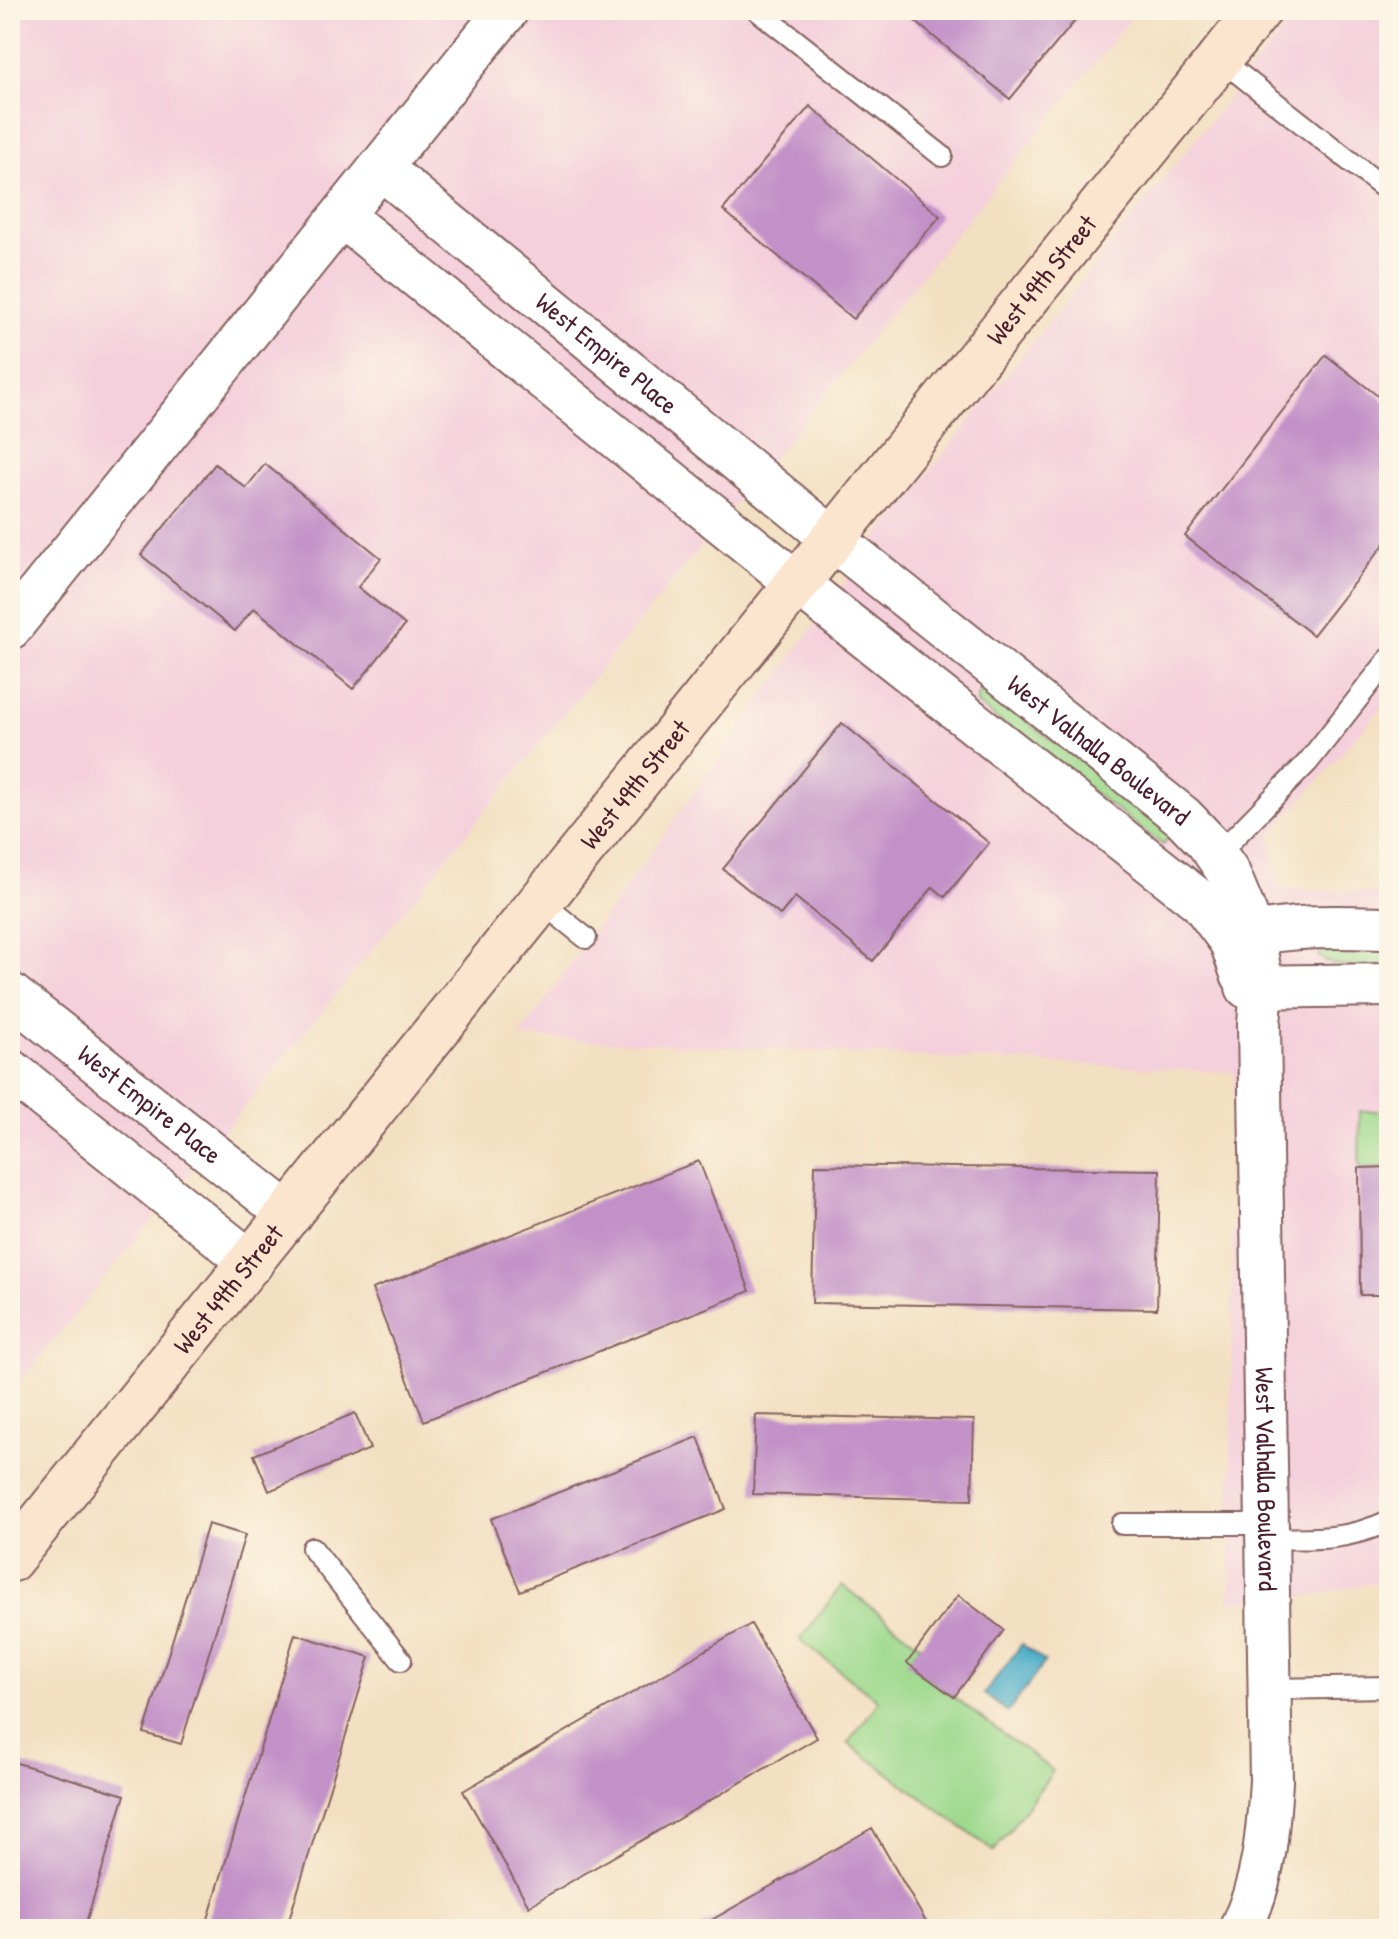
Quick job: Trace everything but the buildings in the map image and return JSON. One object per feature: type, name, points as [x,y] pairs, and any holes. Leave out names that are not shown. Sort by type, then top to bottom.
[{"type":"main road","name":"West 49th Street","points":[[10,1560],[1259,10]]},
{"type":"street","points":[[10,628],[507,10]]},
{"type":"street","name":"West Empire Place","points":[[381,168],[834,540]]},
{"type":"street","points":[[342,216],[798,584]]},
{"type":"street","name":"West Valhalla Boulevard","points":[[834,540],[1183,817],[1228,872],[1256,999],[1270,1689],[1269,1827],[1260,1876],[1240,1929]]},
{"type":"street","name":"West Valhalla Boulevard","points":[[798,584],[1242,937]]},
{"type":"street","points":[[1242,937],[1347,927],[1389,928]]},
{"type":"street","points":[[1256,999],[1389,985]]},
{"type":"street","name":"West Empire Place","points":[[10,994],[290,1215]]},
{"type":"street","points":[[10,1070],[252,1263]]},
{"type":"lane","points":[[757,10],[942,156]]},
{"type":"lane","points":[[1220,59],[1389,192]]},
{"type":"lane","points":[[1217,855],[1308,762],[1389,659]]},
{"type":"lane","points":[[541,902],[586,938]]},
{"type":"lane","points":[[1122,1524],[1267,1531],[1327,1539],[1347,1537],[1389,1521]]},
{"type":"lane","points":[[312,1548],[401,1660]]},
{"type":"lane","points":[[1270,1689],[1389,1687]]},
{"type":"shaded area","points":[[10,10],[1138,10],[10,1394]]},
{"type":"shaded area","points":[[1299,10],[1389,10],[1389,699],[1271,835],[1279,889],[1389,894],[1389,1579],[1314,1595],[1230,1602],[1234,1072],[519,1037],[882,531]]},
{"type":"green space","points":[[984,690],[1170,827],[1169,837],[1163,845],[977,704],[977,696]]},
{"type":"green space","points":[[1324,947],[1389,948],[1389,965],[1352,967],[1334,964],[1318,956]]},
{"type":"green space","points":[[1360,1111],[1389,1111],[1389,1167],[1359,1168]]},
{"type":"green space","points":[[842,1585],[920,1645],[908,1663],[1053,1771],[994,1851],[848,1743],[879,1701],[800,1640]]},
{"type":"water","points":[[1022,1644],[1045,1662],[1008,1712],[984,1694]]}]
